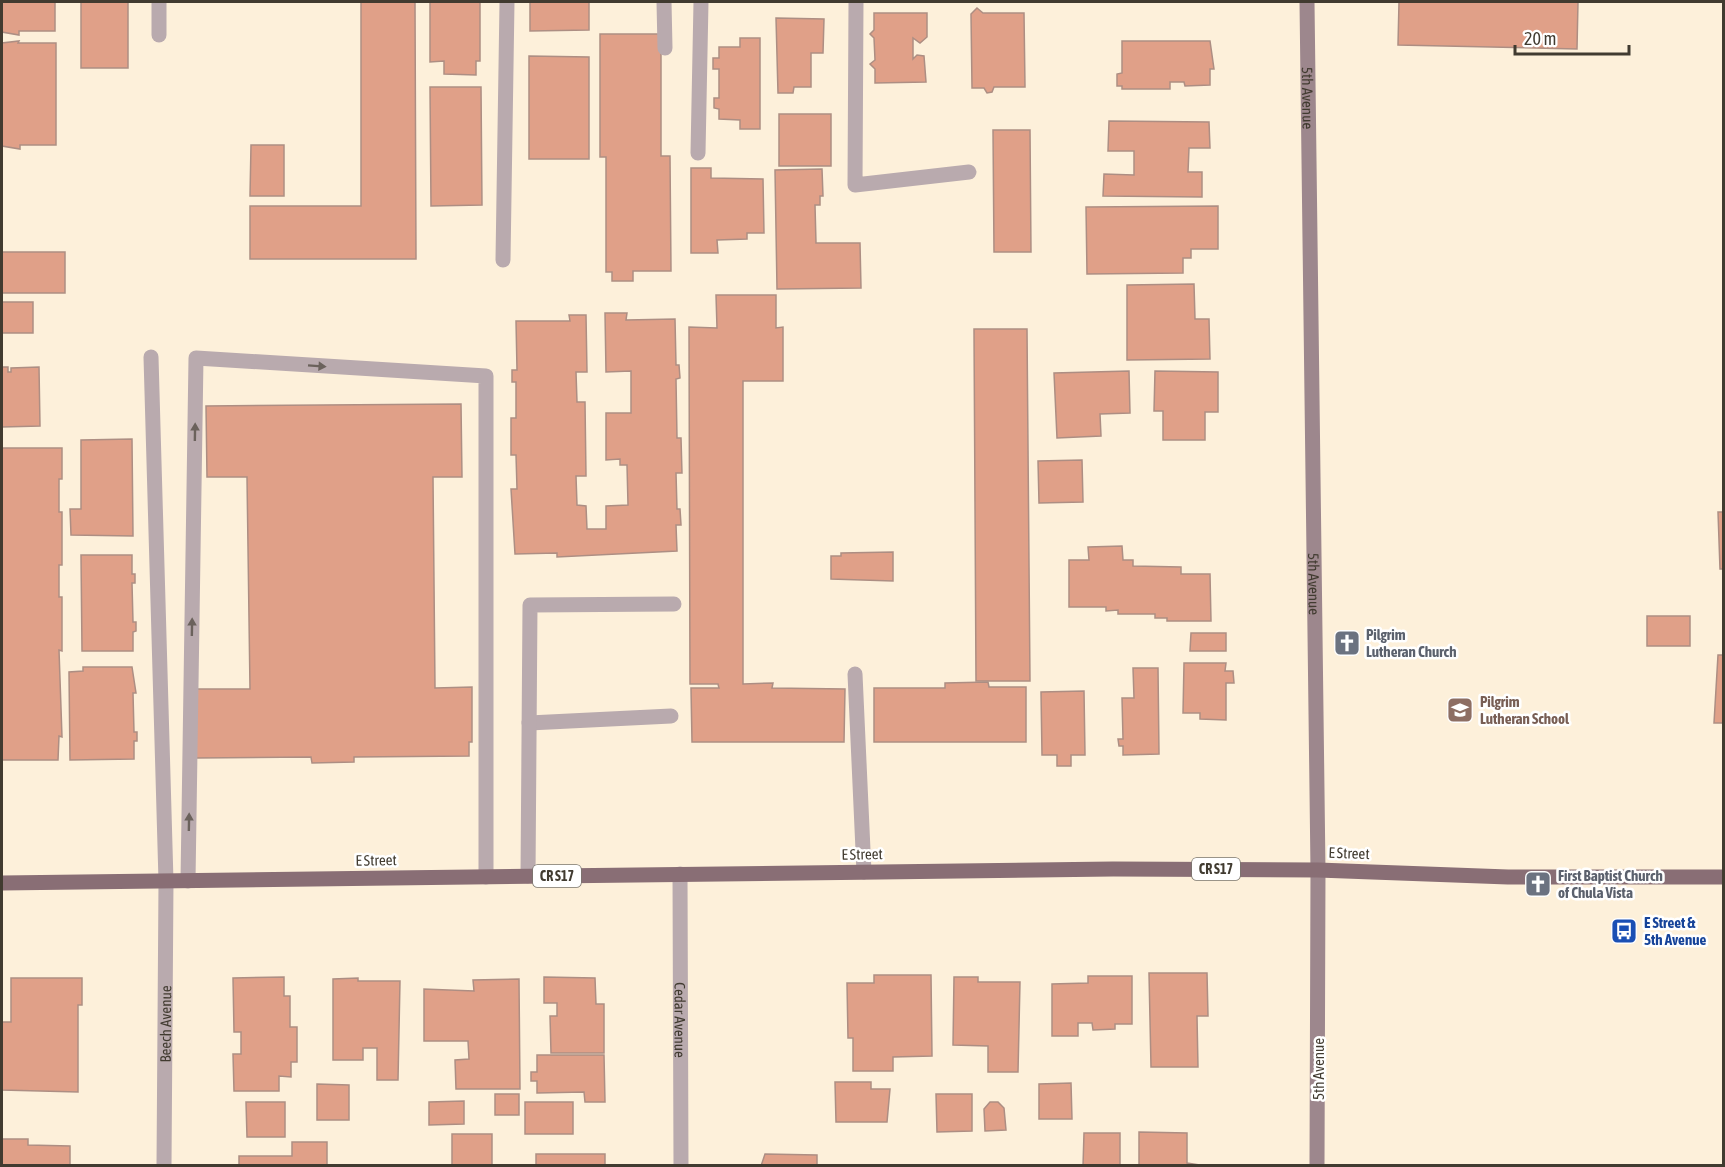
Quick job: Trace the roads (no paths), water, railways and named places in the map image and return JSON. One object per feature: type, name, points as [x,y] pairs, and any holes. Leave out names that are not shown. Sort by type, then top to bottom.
[{"type":"main road","name":"E Street","points":[[2,883],[864,872],[1318,870],[1508,877],[1724,877]]},
{"type":"street","points":[[159,2],[159,35]]},
{"type":"street","points":[[503,260],[507,2]]},
{"type":"street","points":[[664,2],[665,48]]},
{"type":"street","points":[[698,153],[701,2]]},
{"type":"street","points":[[856,2],[855,185],[969,172]]},
{"type":"street","name":"5th Avenue","points":[[1307,2],[1318,870],[1317,1166]]},
{"type":"street","name":"Beech Avenue","points":[[151,357],[166,881],[164,1166]]},
{"type":"street","points":[[188,880],[196,358],[486,376],[486,877]]},
{"type":"street","points":[[528,876],[530,605],[674,604]]},
{"type":"street","points":[[855,674],[864,872]]},
{"type":"street","points":[[529,723],[671,716]]},
{"type":"street","name":"Cedar Avenue","points":[[680,874],[681,1166]]},
{"type":"place","name":"Pilgrim Lutheran Church","points":[[1347,643]]},
{"type":"place","name":"Pilgrim Lutheran School","points":[[1460,710]]},
{"type":"place","name":"First Baptist Church of Chula Vista","points":[[1538,884]]},
{"type":"place","name":"E Street & 5th Avenue","points":[[1624,931]]}]
